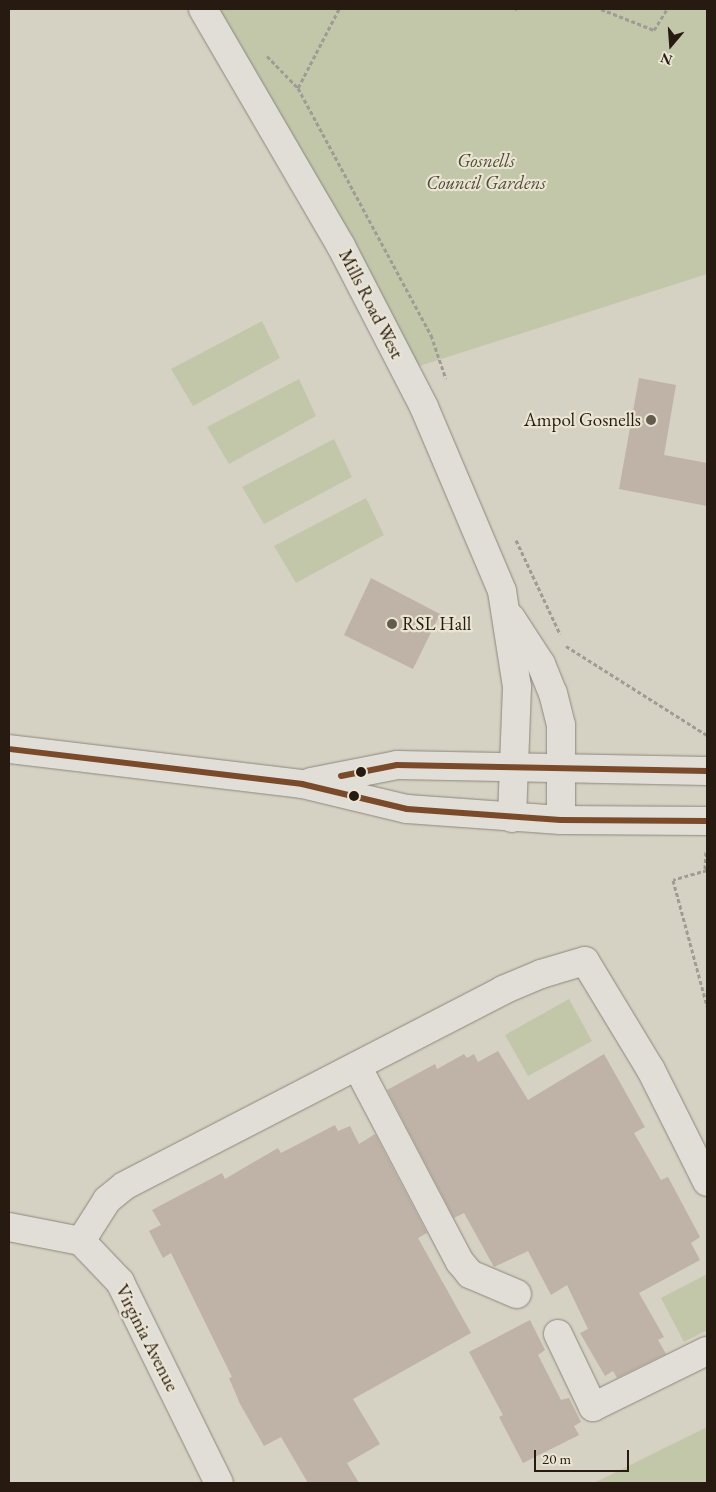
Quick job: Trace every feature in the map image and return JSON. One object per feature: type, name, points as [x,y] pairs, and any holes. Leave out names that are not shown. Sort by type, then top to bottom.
[{"type":"main road","name":"Mills Road West","points":[[203,9],[341,246],[424,407],[488,554],[508,613],[517,687],[512,818]]},
{"type":"main road","name":"Mills Road West","points":[[508,613],[541,664],[553,693],[560,724],[562,769],[561,820]]},
{"type":"main road","points":[[9,748],[302,784],[407,809],[561,820],[707,834]]},
{"type":"main road","points":[[302,784],[397,765],[707,772]]},
{"type":"main road","points":[[9,1227],[81,1241],[107,1200],[124,1186],[503,990],[541,974],[585,961],[651,1070],[707,1182]]},
{"type":"main road","points":[[357,1066],[460,1262],[470,1274],[517,1294]]},
{"type":"main road","name":"Virginia Avenue","points":[[81,1241],[120,1282],[219,1483]]},
{"type":"main road","points":[[558,1334],[594,1407],[707,1351]]},
{"type":"path","points":[[339,9],[298,88],[431,335],[449,388]]},
{"type":"path","points":[[601,9],[654,30],[667,9]]},
{"type":"path","points":[[514,536],[566,646],[707,736]]},
{"type":"path","points":[[707,834],[706,870],[673,880],[707,1006]]},
{"type":"green space","name":"Gosnells Council Gardens","points":[[197,9],[707,9],[707,274],[413,368]]},
{"type":"green space","points":[[262,321],[280,358],[193,406],[171,369]]},
{"type":"green space","points":[[299,379],[316,416],[229,464],[207,427]]},
{"type":"green space","points":[[334,439],[352,477],[264,524],[242,487]]},
{"type":"green space","points":[[366,498],[384,535],[296,583],[274,546]]},
{"type":"green space","points":[[569,999],[592,1041],[528,1076],[505,1035]]},
{"type":"green space","points":[[707,1274],[707,1330],[684,1342],[661,1298]]},
{"type":"green space","points":[[707,1427],[707,1483],[594,1483]]},
{"type":"building","name":"Ampol Gosnells","points":[[639,378],[676,385],[664,455],[707,463],[707,506],[619,489]]},
{"type":"building","name":"RSL Hall","points":[[371,578],[440,614],[413,669],[344,635]]},
{"type":"building","points":[[498,1051],[528,1100],[604,1054],[645,1127],[634,1133],[661,1180],[668,1177],[700,1237],[691,1243],[700,1260],[639,1293],[664,1337],[658,1340],[666,1354],[617,1378],[613,1371],[605,1376],[580,1333],[588,1329],[567,1285],[551,1295],[528,1251],[494,1267],[464,1213],[454,1218],[387,1090],[435,1064],[437,1069],[464,1054],[467,1058],[474,1054],[478,1062]]},
{"type":"building","points":[[335,1125],[338,1131],[350,1126],[359,1144],[375,1134],[427,1233],[418,1238],[471,1333],[353,1399],[380,1444],[347,1463],[359,1483],[308,1483],[281,1437],[264,1446],[240,1404],[229,1378],[232,1377],[171,1253],[163,1258],[149,1231],[161,1225],[152,1210],[222,1173],[225,1179],[278,1148],[281,1153]]},
{"type":"building","points":[[530,1320],[545,1350],[538,1355],[561,1400],[569,1398],[581,1422],[574,1426],[579,1435],[523,1463],[499,1417],[503,1415],[469,1352]]},
{"type":"transit line","points":[[9,749],[302,784],[407,809],[561,820],[707,821]]},
{"type":"transit line","points":[[341,776],[397,765],[707,771]]},
{"type":"place","name":"Ampol Gosnells","points":[[651,420]]},
{"type":"place","name":"RSL Hall","points":[[392,624]]}]
